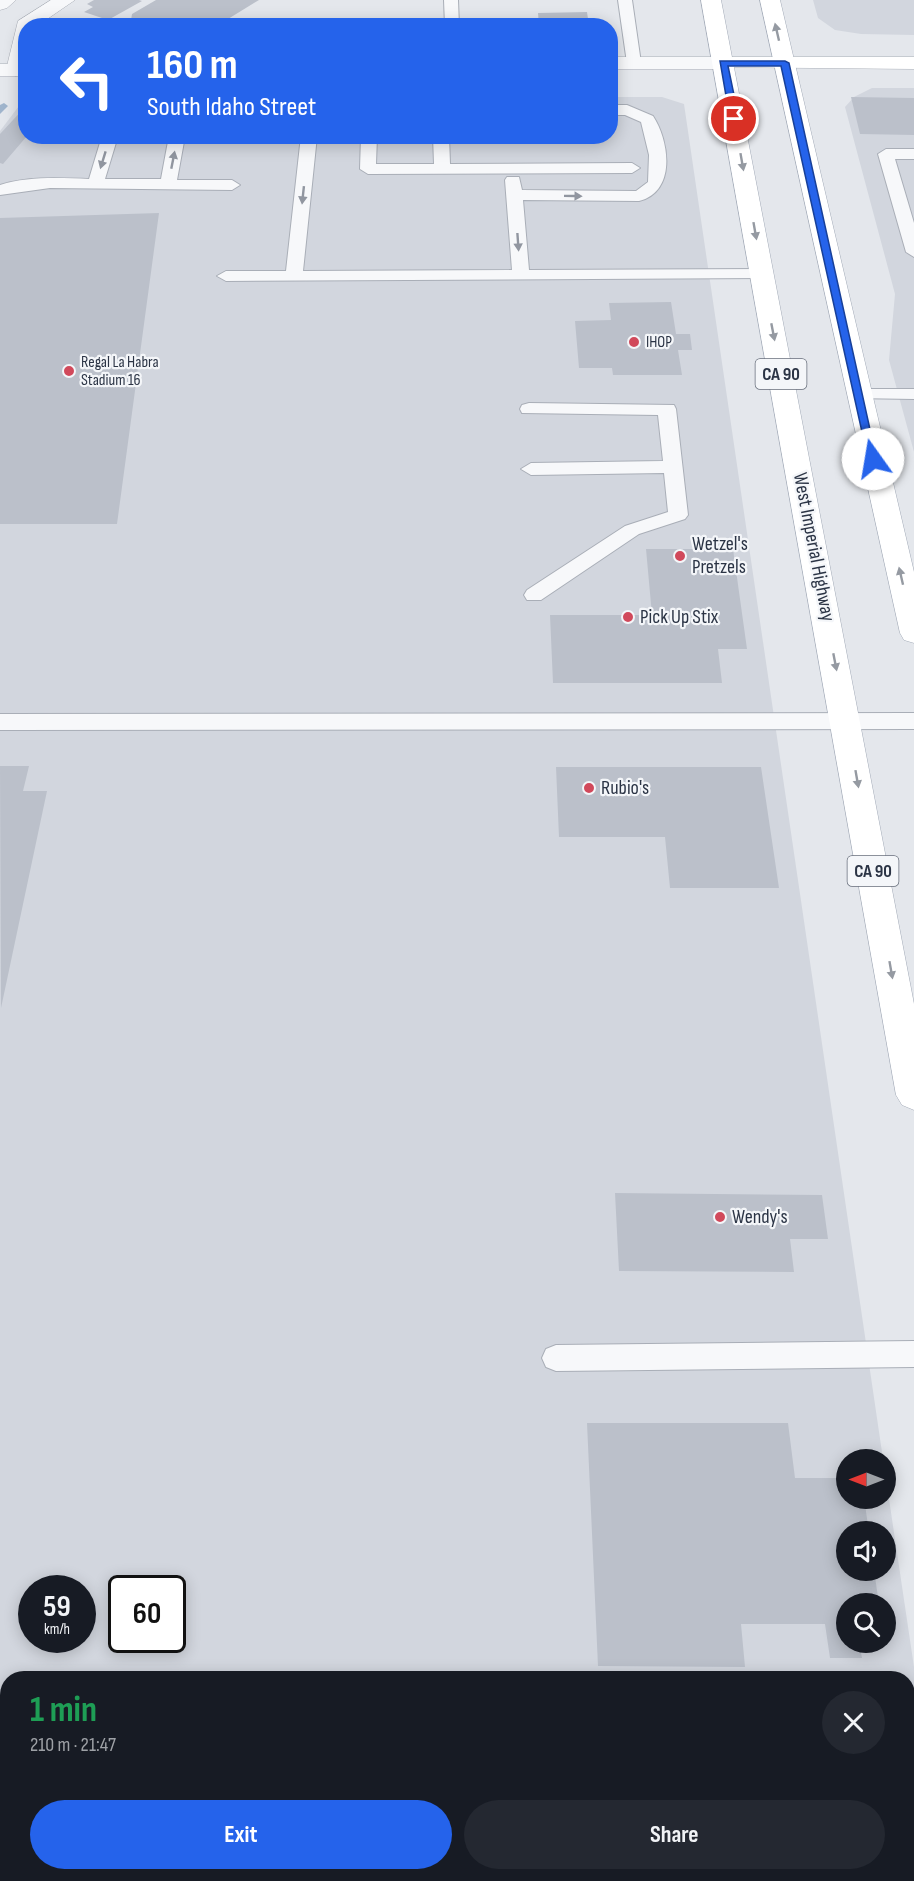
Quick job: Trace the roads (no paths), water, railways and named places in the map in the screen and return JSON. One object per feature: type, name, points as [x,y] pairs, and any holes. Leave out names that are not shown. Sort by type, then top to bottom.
[{"type":"main road","name":"West Imperial Highway","points":[[711,0],[847,721],[914,1095]]},
{"type":"main road","points":[[770,0],[914,633]]},
{"type":"main road","points":[[723,63],[914,63]]},
{"type":"street","points":[[0,4],[6,0]]},
{"type":"street","points":[[49,18],[65,0]]},
{"type":"street","points":[[618,63],[723,63]]},
{"type":"lane","points":[[451,0],[452,18]]},
{"type":"lane","points":[[625,0],[634,63]]},
{"type":"lane","points":[[514,195],[639,196],[652,189],[658,178],[654,133],[648,119],[627,110],[618,110]]},
{"type":"lane","points":[[96,183],[108,144]]},
{"type":"lane","points":[[168,184],[176,144]]},
{"type":"lane","points":[[294,275],[308,144]]},
{"type":"lane","points":[[369,144],[368,169],[632,168]]},
{"type":"lane","points":[[441,144],[442,169]]},
{"type":"lane","points":[[914,154],[886,154],[914,252]]},
{"type":"lane","points":[[512,169],[520,274]]},
{"type":"lane","points":[[0,190],[50,183],[232,184]]},
{"type":"lane","points":[[226,276],[762,274]]},
{"type":"lane","points":[[858,394],[914,394]]},
{"type":"lane","points":[[529,409],[667,409],[678,515],[632,530],[534,595]]},
{"type":"lane","points":[[531,469],[672,467]]},
{"type":"lane","points":[[0,722],[914,721]]},
{"type":"lane","points":[[556,1358],[914,1354]]},
{"type":"waterway","points":[[0,111],[4,106]]},
{"type":"place","name":"IHOP","points":[[634,342]]},
{"type":"place","name":"Regal La Habra Stadium 16","points":[[69,371]]},
{"type":"place","name":"Wetzel's Pretzels","points":[[680,556]]},
{"type":"place","name":"Pick Up Stix","points":[[628,617]]},
{"type":"place","name":"Rubio's","points":[[589,788]]},
{"type":"place","name":"Wendy's","points":[[720,1217]]}]
